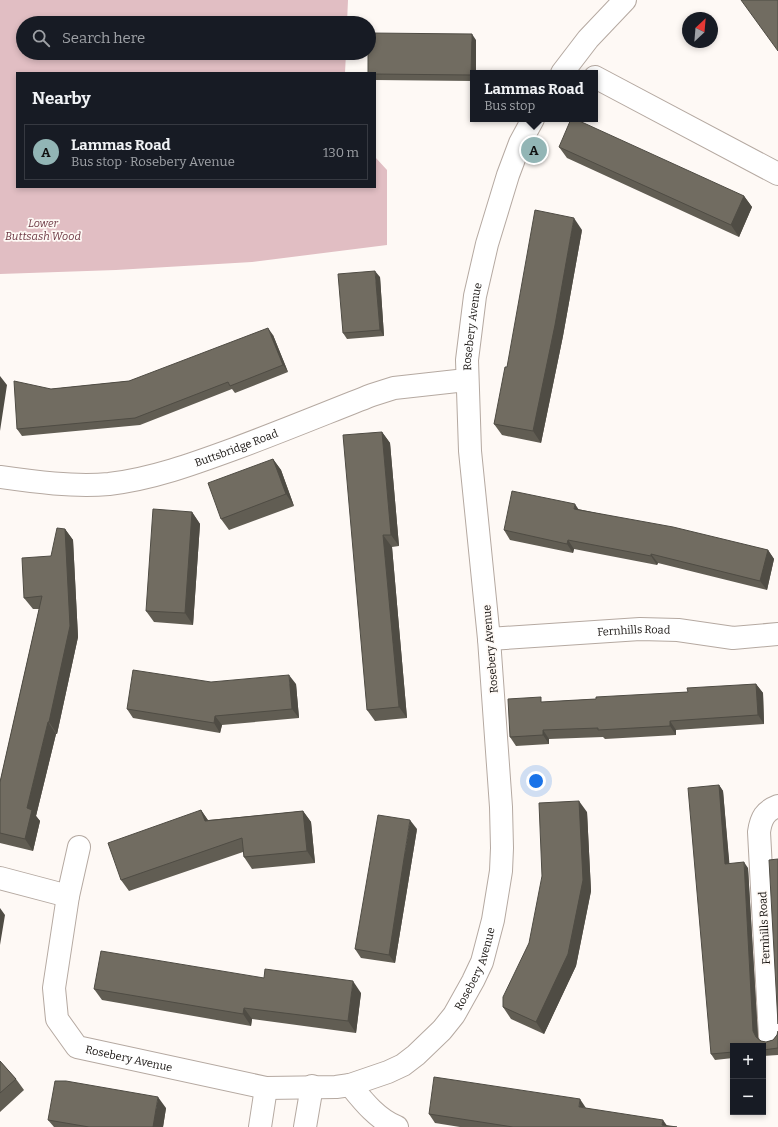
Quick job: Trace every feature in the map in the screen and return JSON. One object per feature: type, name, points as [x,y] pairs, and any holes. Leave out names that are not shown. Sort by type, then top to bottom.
[{"type":"street","points":[[573,70],[588,39],[625,0]]},
{"type":"street","points":[[598,79],[778,174]]},
{"type":"street","name":"Rosebery Avenue","points":[[79,846],[68,896],[54,988],[58,1019],[76,1047],[266,1088],[312,1086],[336,1087],[350,1085],[388,1072],[403,1065],[429,1044],[454,1015],[482,962],[498,895],[502,848],[501,807],[489,639],[470,451],[467,382],[470,329],[487,244],[508,175],[520,143],[531,122]]},
{"type":"street","name":"Buttsbridge Road","points":[[0,477],[52,483],[82,484],[108,484],[133,479],[198,462],[372,395],[394,388],[457,381],[467,382]]},
{"type":"street","name":"Fernhills Road","points":[[489,639],[640,629],[678,630],[733,638],[778,634]]},
{"type":"street","name":"Fernhills Road","points":[[770,1036],[759,832],[763,816],[768,810],[778,806]]},
{"type":"street","points":[[0,878],[68,896]]},
{"type":"street","points":[[350,1085],[366,1105],[389,1124],[397,1127]]},
{"type":"street","points":[[305,1127],[312,1086]]},
{"type":"street","points":[[260,1127],[266,1088]]},
{"type":"green space","name":"Lower Buttsash Wood","points":[[0,0],[348,0],[347,16],[16,16],[16,60],[346,60],[345,72],[16,72],[16,188],[376,188],[376,158],[387,170],[387,245],[252,262],[116,270],[0,274]]},
{"type":"building","points":[[741,0],[778,0],[778,51]]},
{"type":"building","points":[[376,33],[472,34],[470,75],[376,74],[376,72],[368,72],[368,60],[376,60]]},
{"type":"building","points":[[570,122],[582,122],[744,196],[731,225],[559,147]]},
{"type":"building","points":[[535,210],[574,218],[555,325],[533,431],[494,424],[505,367],[507,367]]},
{"type":"building","points":[[375,271],[380,330],[343,333],[338,274]]},
{"type":"building","points":[[268,328],[283,365],[230,386],[228,382],[135,418],[17,429],[14,381],[51,389],[129,381]]},
{"type":"building","points":[[382,432],[391,535],[383,535],[399,707],[367,710],[343,435]]},
{"type":"building","points":[[273,459],[286,494],[221,519],[208,483]]},
{"type":"building","points":[[512,491],[575,504],[574,509],[673,527],[768,550],[760,581],[651,554],[651,556],[568,540],[567,544],[504,530]]},
{"type":"building","points":[[153,509],[192,512],[185,613],[146,611]]},
{"type":"building","points":[[57,528],[65,529],[70,626],[49,722],[27,808],[32,810],[25,839],[0,833],[0,782],[42,596],[24,598],[22,558],[51,556]]},
{"type":"building","points":[[133,670],[211,682],[289,675],[292,709],[215,716],[214,723],[127,709]]},
{"type":"building","points":[[756,684],[758,715],[670,721],[670,726],[598,730],[598,728],[543,730],[543,735],[510,737],[508,699],[541,697],[541,702],[596,699],[596,697],[688,692],[687,688]]},
{"type":"building","points":[[719,785],[725,864],[744,862],[753,1031],[756,1037],[761,1041],[766,1042],[773,1040],[778,1031],[778,1048],[766,1050],[766,1043],[730,1043],[730,1052],[711,1054],[688,788]]},
{"type":"building","points":[[579,801],[583,880],[568,954],[536,1022],[503,1007],[503,997],[529,943],[542,876],[539,803]]},
{"type":"building","points":[[201,810],[205,821],[303,811],[307,851],[244,857],[242,838],[121,880],[108,843]]},
{"type":"building","points":[[378,815],[410,820],[389,955],[355,949]]},
{"type":"building","points":[[778,859],[778,1024],[769,860]]},
{"type":"building","points":[[101,951],[264,978],[265,969],[353,981],[348,1021],[244,1008],[243,1014],[94,989]]},
{"type":"building","points":[[0,1061],[16,1079],[0,1093]]},
{"type":"building","points":[[434,1077],[580,1099],[579,1107],[663,1120],[662,1125],[677,1127],[513,1127],[429,1114]]},
{"type":"building","points":[[55,1081],[66,1081],[158,1097],[153,1127],[89,1127],[48,1120]]},
{"type":"place","name":"Lammas Road","points":[[534,150]]}]
